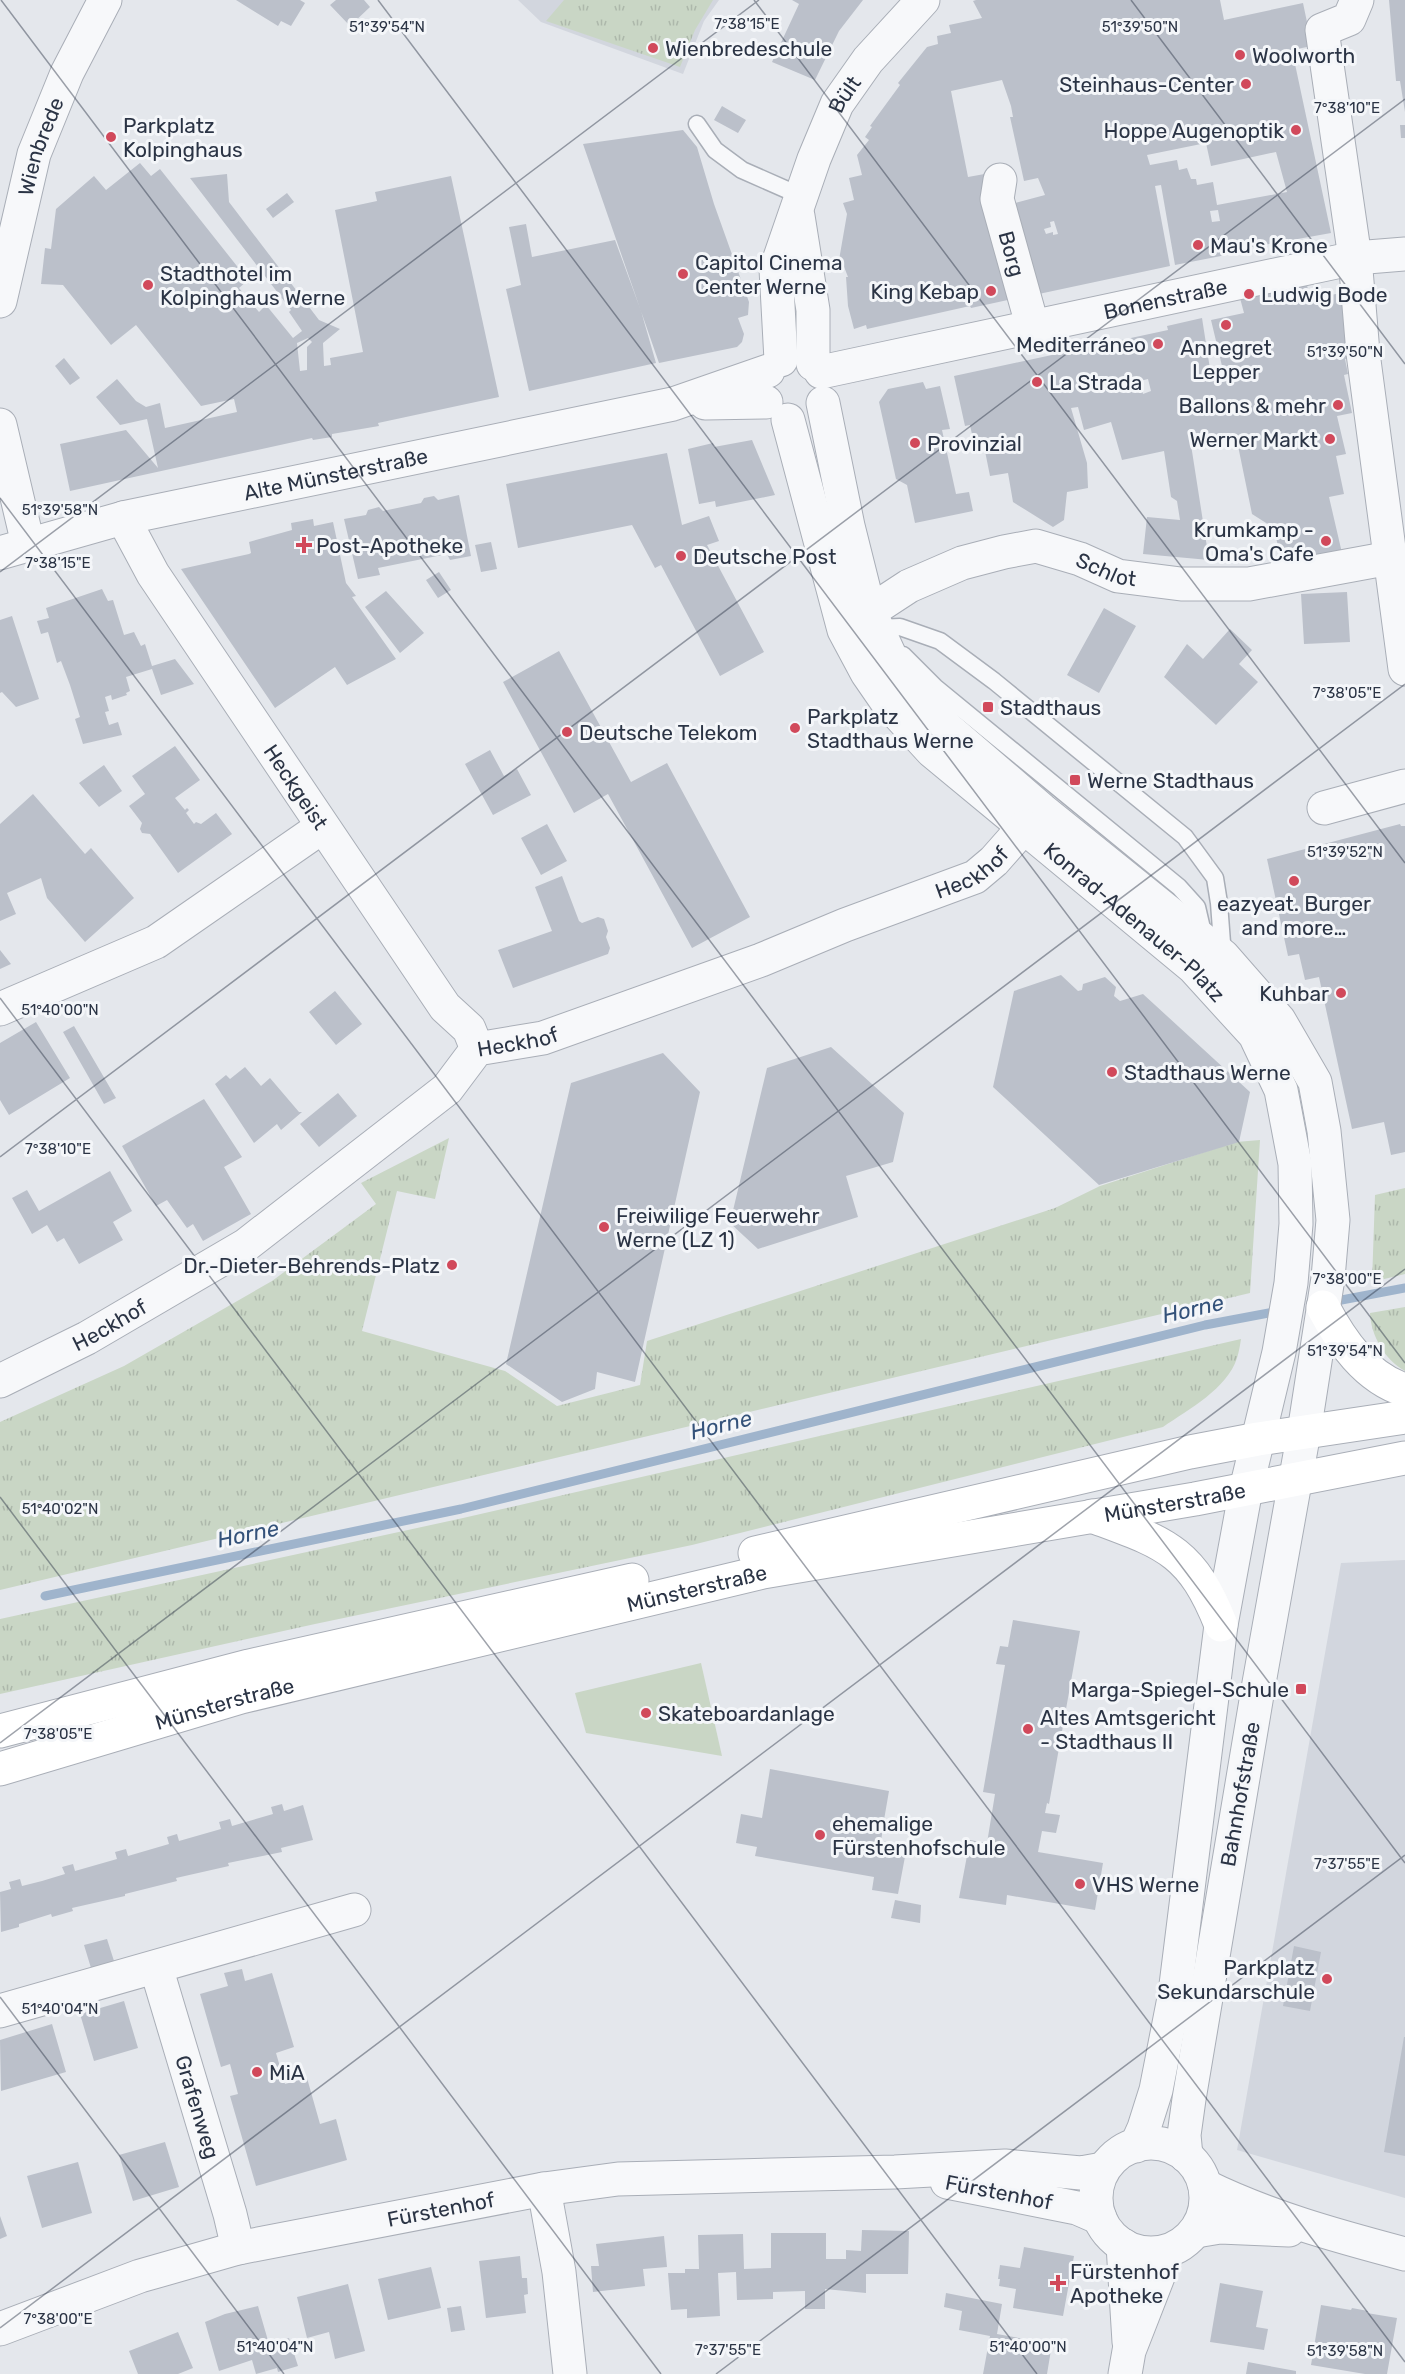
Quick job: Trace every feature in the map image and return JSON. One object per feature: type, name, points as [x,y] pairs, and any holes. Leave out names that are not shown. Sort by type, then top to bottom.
[{"type":"main road","points":[[1325,1293],[1333,1349],[1405,1390]]},
{"type":"main road","name":"Münsterstraße","points":[[0,1731],[261,1663],[1190,1452],[1258,1439],[1405,1418]]},
{"type":"main road","name":"Münsterstraße","points":[[0,1769],[241,1697],[763,1572],[1246,1489],[1405,1458]]},
{"type":"main road","points":[[1090,1515],[1162,1544],[1180,1557],[1201,1582],[1221,1625]]},
{"type":"street","name":"Wienbrede","points":[[0,299],[34,154],[67,73],[105,0]]},
{"type":"street","name":"Bült","points":[[776,388],[776,269],[799,202],[837,104],[867,60],[923,0]]},
{"type":"street","points":[[1358,0],[1349,19],[1322,30],[1355,258],[1363,353],[1405,669]]},
{"type":"street","name":"Borg","points":[[1000,180],[996,199],[1033,328]]},
{"type":"street","points":[[799,202],[813,310],[819,380]]},
{"type":"street","name":"Bonenstraße","points":[[819,380],[1033,328],[1355,258],[1405,254]]},
{"type":"street","name":"Alte Münsterstraße","points":[[14,549],[123,518],[673,404],[776,388],[796,357],[819,380],[815,413],[806,418],[776,388]]},
{"type":"street","name":"Konrad-Adenauer-Platz","points":[[819,380],[848,526],[863,621],[867,673],[887,702],[932,751],[1193,967],[1247,1025],[1281,1090],[1295,1164],[1296,1224],[1291,1282],[1279,1352],[1246,1489]]},
{"type":"street","name":"Konrad-Adenauer-Platz","points":[[776,388],[830,576],[910,687],[950,730],[1042,810],[1214,949],[1279,1020],[1315,1082],[1324,1131],[1333,1220],[1325,1293]]},
{"type":"street","points":[[0,425],[14,549]]},
{"type":"street","name":"Heckgeist","points":[[123,518],[153,574],[445,1007],[470,1029],[477,1049]]},
{"type":"street","name":"Schlot","points":[[863,621],[909,586],[963,563],[1036,546],[1080,559],[1118,576],[1181,585],[1249,584],[1390,558]]},
{"type":"street","points":[[1324,808],[1405,786]]},
{"type":"street","points":[[0,1009],[156,942],[322,827]]},
{"type":"street","name":"Heckhof","points":[[0,1381],[87,1338],[246,1245],[447,1089],[477,1049],[543,1038],[761,960],[844,925],[975,877],[994,861],[1024,827]]},
{"type":"street","points":[[1304,1432],[1333,1349]]},
{"type":"street","name":"Bahnhofstraße","points":[[1186,2156],[1184,2135],[1192,2076],[1304,1432]]},
{"type":"street","name":"Bahnhofstraße","points":[[1136,2146],[1156,2090],[1174,1994],[1221,1625],[1246,1489]]},
{"type":"street","points":[[0,2011],[354,1910]]},
{"type":"street","name":"Grafenweg","points":[[156,1967],[230,2214],[238,2248]]},
{"type":"street","points":[[1152,2143],[1171,2147],[1186,2156],[1197,2168],[1204,2186],[1206,2202],[1196,2231],[1185,2242],[1168,2252],[1152,2253],[1136,2251],[1123,2245],[1108,2233],[1100,2218],[1096,2200],[1097,2183],[1103,2169],[1116,2156],[1136,2146],[1152,2143]]},
{"type":"street","name":"Fürstenhof","points":[[0,2329],[140,2277],[238,2248],[544,2189],[618,2179],[896,2172],[1005,2166],[1081,2173],[1103,2169]]},
{"type":"street","name":"Fürstenhof","points":[[896,2172],[1077,2208],[1100,2218]]},
{"type":"street","points":[[1204,2186],[1224,2196],[1323,2232],[1405,2254]]},
{"type":"street","points":[[544,2189],[559,2272],[570,2374]]},
{"type":"street","points":[[1196,2231],[1220,2227],[1323,2232]]},
{"type":"street","points":[[1123,2245],[1127,2362]]},
{"type":"street","points":[[1127,2362],[1168,2252]]},
{"type":"lane","points":[[697,124],[715,150],[742,170],[799,202]]},
{"type":"lane","points":[[863,621],[900,627],[940,641],[994,681],[1185,837],[1215,878],[1219,903],[1214,949],[1247,1025]]},
{"type":"shaded area","name":"Wienbredeschule","points":[[518,0],[719,0],[704,21],[683,74],[541,22]]},
{"type":"shaded area","points":[[1405,1560],[1405,2198],[1237,2150],[1341,1563]]},
{"type":"green space","name":"Wienbredeschule","points":[[564,0],[713,0],[695,30],[680,67],[546,21]]},
{"type":"green space","points":[[449,1138],[435,1199],[397,1191],[362,1331],[505,1371],[557,1406],[640,1385],[647,1341],[1055,1208],[1100,1186],[1236,1142],[1260,1140],[1250,1293],[0,1590],[0,1422],[124,1366],[272,1281],[376,1204],[361,1183]]},
{"type":"green space","points":[[1405,1188],[1405,1274],[1372,1282],[1375,1195]]},
{"type":"green space","points":[[1405,1307],[1405,1371],[1391,1361],[1380,1346],[1373,1330],[1370,1313]]},
{"type":"green space","points":[[1241,1339],[1237,1358],[1225,1379],[1206,1397],[1163,1427],[692,1545],[315,1624],[0,1694],[0,1619],[463,1518]]},
{"type":"green space","name":"Skateboardanlage","points":[[701,1663],[722,1756],[586,1733],[575,1693]]},
{"type":"building","points":[[236,0],[300,0],[305,3],[291,26],[281,21],[278,26]]},
{"type":"building","points":[[336,0],[364,0],[370,7],[350,26],[330,5]]},
{"type":"building","points":[[792,0],[863,0],[839,31],[815,80],[772,62],[799,4]]},
{"type":"building","points":[[1220,0],[1224,20],[1303,3],[1312,46],[1292,50],[1331,233],[1225,252],[1226,255],[1175,265],[1161,185],[1155,186],[1170,266],[1034,295],[1008,205],[1045,195],[1038,178],[1024,181],[1010,117],[1013,117],[1011,106],[1002,80],[951,91],[968,177],[990,173],[1017,298],[867,329],[866,325],[854,329],[848,306],[846,277],[848,277],[841,259],[839,260],[847,214],[843,203],[854,200],[849,178],[862,175],[857,155],[869,140],[865,137],[872,127],[870,126],[900,85],[898,83],[927,47],[938,44],[937,36],[951,33],[949,25],[982,18],[973,1]],"holes":[[[1206,143],[1211,166],[1276,152],[1287,192],[1217,205],[1213,182],[1197,185],[1196,179],[1191,179],[1187,168],[1179,170],[1177,160],[1150,165],[1147,155]],[[1218,210],[1220,221],[1212,222],[1210,211]],[[1054,221],[1058,234],[1053,235],[1053,232],[1046,234],[1044,229],[1051,227],[1050,222]]]},
{"type":"building","points":[[1389,0],[1405,0],[1405,112],[1400,81],[1396,81]]},
{"type":"building","points":[[722,106],[746,120],[738,133],[714,120]]},
{"type":"building","points":[[1400,125],[1405,125],[1405,138],[1401,138]]},
{"type":"building","name":"Capitol Cinema Center Werne","points":[[683,130],[697,147],[714,204],[749,302],[748,315],[738,318],[744,334],[742,342],[737,347],[659,363],[583,144]]},
{"type":"building","points":[[140,163],[151,176],[160,169],[248,280],[239,288],[259,312],[266,305],[293,338],[302,331],[289,312],[291,310],[190,178],[227,174],[229,202],[319,320],[340,329],[323,343],[324,366],[331,365],[330,358],[363,352],[335,210],[377,201],[375,192],[451,176],[499,397],[378,423],[379,426],[332,434],[332,437],[313,440],[312,438],[70,491],[60,444],[126,430],[158,468],[147,419],[120,425],[96,397],[117,379],[136,401],[146,407],[160,403],[165,428],[237,412],[234,399],[201,406],[136,325],[111,345],[63,285],[41,284],[45,248],[51,249],[56,209],[94,176],[106,190]],"holes":[[[308,338],[312,342],[307,347],[307,370],[300,371],[297,343]]]},
{"type":"building","points":[[287,193],[294,202],[273,218],[266,209]]},
{"type":"building","points":[[526,224],[532,257],[615,240],[641,311],[656,363],[529,391],[506,289],[521,285],[509,227]]},
{"type":"building","points":[[1307,285],[1310,299],[1341,293],[1354,357],[1345,359],[1348,374],[1344,375],[1352,413],[1337,416],[1346,454],[1336,456],[1344,494],[1329,497],[1342,553],[1282,565],[1274,528],[1252,514],[1236,436],[1197,443],[1195,431],[1189,432],[1209,560],[1143,554],[1147,517],[1180,520],[1177,501],[1171,497],[1164,451],[1122,460],[1111,422],[1084,430],[1078,407],[1071,408],[1087,463],[1088,488],[1067,492],[1064,520],[1053,527],[1013,502],[1008,473],[990,476],[985,451],[976,453],[970,425],[965,426],[954,376],[1168,330],[1167,326],[1202,318],[1210,369],[1222,366],[1211,320],[1244,313],[1240,298]],"holes":[[[1148,379],[1151,391],[1143,394],[1140,381]]]},
{"type":"building","points":[[64,358],[80,378],[70,385],[55,366]]},
{"type":"building","points":[[923,382],[926,389],[940,386],[950,429],[942,430],[956,494],[969,492],[973,511],[915,523],[907,485],[896,479],[879,402],[888,389]]},
{"type":"building","points":[[752,440],[775,495],[716,507],[715,501],[699,504],[688,449],[713,443],[714,447]]},
{"type":"building","name":"Deutsche Post","points":[[667,453],[682,525],[709,516],[719,541],[707,545],[764,652],[720,676],[661,565],[655,568],[632,525],[518,548],[506,484]]},
{"type":"building","points":[[459,495],[471,556],[450,560],[447,554],[378,568],[380,575],[358,579],[344,519],[366,515],[368,510],[379,507],[383,511],[421,503],[424,498],[434,496],[438,500]]},
{"type":"building","points":[[313,519],[314,526],[333,522],[346,583],[356,596],[352,597],[396,659],[347,685],[335,667],[275,708],[181,569],[249,554],[251,553],[249,542],[292,530],[291,523]]},
{"type":"building","points":[[491,542],[497,569],[481,572],[475,545]]},
{"type":"building","points":[[439,572],[451,590],[438,598],[426,580]]},
{"type":"building","points":[[102,589],[108,601],[113,600],[124,635],[134,632],[141,646],[145,644],[152,666],[175,659],[194,684],[161,695],[152,669],[126,677],[130,691],[126,693],[127,695],[112,700],[111,695],[105,697],[109,711],[105,712],[109,725],[118,722],[122,735],[83,744],[75,719],[80,717],[70,685],[61,661],[57,663],[48,632],[41,634],[37,621],[49,618],[46,608]]},
{"type":"building","points":[[386,591],[424,633],[400,653],[365,607]]},
{"type":"building","points":[[1347,592],[1350,642],[1304,644],[1301,594]]},
{"type":"building","points":[[1104,608],[1136,626],[1099,693],[1067,675]]},
{"type":"building","points":[[12,616],[39,699],[16,707],[2,692],[0,693],[0,620]]},
{"type":"building","points":[[1230,629],[1252,650],[1239,664],[1258,682],[1216,725],[1164,677],[1187,644],[1203,659]]},
{"type":"building","points":[[559,651],[631,782],[667,763],[750,917],[692,948],[608,794],[574,813],[503,682]]},
{"type":"building","points":[[175,746],[200,780],[175,798],[185,810],[187,808],[189,810],[186,813],[194,824],[196,822],[201,824],[216,813],[232,834],[178,873],[150,834],[142,833],[140,829],[142,823],[129,806],[145,794],[132,776]]},
{"type":"building","points":[[490,750],[504,776],[517,769],[531,795],[493,815],[465,764]]},
{"type":"building","points":[[104,765],[122,791],[99,807],[79,783]]},
{"type":"building","points":[[33,794],[85,854],[91,848],[134,898],[85,942],[47,898],[41,878],[7,893],[16,914],[0,921],[0,824]]},
{"type":"building","points":[[547,824],[567,861],[541,875],[521,838]]},
{"type":"building","points":[[1400,824],[1405,826],[1405,1152],[1391,1155],[1384,1122],[1352,1129],[1319,977],[1305,980],[1299,954],[1288,956],[1267,859]]},
{"type":"building","points":[[562,876],[579,921],[582,923],[598,917],[604,919],[610,948],[608,954],[513,988],[498,950],[552,931],[535,887]]},
{"type":"building","points":[[0,950],[11,964],[0,969]]},
{"type":"building","name":"Stadthaus Werne","points":[[1061,975],[1078,991],[1082,990],[1083,984],[1105,977],[1116,987],[1114,996],[1120,1001],[1143,994],[1250,1092],[1239,1142],[1099,1185],[993,1087],[1014,991]]},
{"type":"building","points":[[335,991],[362,1024],[336,1045],[309,1012]]},
{"type":"building","points":[[36,1022],[70,1078],[9,1115],[0,1100],[0,1043]]},
{"type":"building","points":[[74,1026],[116,1098],[104,1104],[63,1032]]},
{"type":"building","points":[[831,1047],[904,1113],[893,1162],[846,1176],[858,1217],[758,1249],[730,1223],[767,1068]]},
{"type":"building","name":"Freiwilige Feuerwehr Werne (LZ 1)","points":[[663,1053],[700,1092],[635,1382],[597,1372],[595,1389],[562,1402],[506,1364],[571,1083]]},
{"type":"building","points":[[245,1067],[261,1086],[270,1078],[299,1112],[302,1112],[281,1130],[277,1124],[254,1143],[215,1084],[226,1075],[230,1079]]},
{"type":"building","points":[[338,1093],[357,1116],[319,1147],[300,1124]]},
{"type":"building","points":[[204,1099],[242,1157],[224,1167],[251,1214],[203,1241],[193,1224],[187,1228],[167,1200],[156,1206],[122,1146]]},
{"type":"building","points":[[110,1171],[132,1211],[113,1222],[123,1240],[79,1264],[64,1238],[57,1242],[47,1225],[32,1234],[12,1198],[27,1190],[39,1211]]},
{"type":"building","name":"Altes Amtsgericht - Stadthaus II","points":[[1013,1620],[1080,1631],[1049,1804],[1047,1803],[1045,1813],[1060,1815],[1056,1833],[1042,1831],[1038,1852],[1103,1863],[1095,1910],[1007,1895],[1006,1905],[959,1898],[970,1840],[987,1843],[995,1794],[983,1792],[1005,1665],[996,1664],[1000,1646],[1008,1647]]},
{"type":"building","name":"ehemalige Fürstenhofschule","points":[[770,1769],[889,1791],[884,1820],[894,1822],[892,1830],[883,1828],[881,1841],[907,1846],[898,1894],[872,1890],[874,1877],[755,1856],[757,1847],[736,1843],[741,1814],[762,1818]]},
{"type":"building","points":[[282,1804],[284,1811],[303,1805],[313,1840],[281,1848],[282,1852],[228,1863],[229,1866],[176,1878],[177,1881],[125,1894],[125,1896],[72,1908],[73,1911],[52,1917],[51,1914],[1,1932],[0,1892],[11,1889],[9,1882],[20,1879],[22,1886],[42,1881],[65,1874],[62,1867],[73,1864],[75,1871],[117,1859],[115,1852],[126,1849],[128,1856],[169,1844],[167,1837],[177,1834],[179,1841],[221,1829],[219,1822],[230,1819],[232,1826],[273,1814],[271,1807]]},
{"type":"building","points":[[895,1900],[921,1905],[920,1923],[891,1918]]},
{"type":"building","points":[[107,1939],[114,1961],[91,1968],[84,1945]]},
{"type":"building","points":[[1294,1946],[1321,1952],[1310,2011],[1283,2006]]},
{"type":"building","name":"MiA","points":[[242,1969],[245,1981],[272,1973],[294,2047],[276,2053],[285,2084],[307,2078],[320,2124],[336,2119],[347,2160],[256,2186],[230,2096],[238,2094],[230,2064],[221,2067],[200,1994],[228,1986],[224,1973]]},
{"type":"building","points":[[124,2001],[138,2048],[94,2061],[80,2014]]},
{"type":"building","points":[[52,2024],[66,2072],[1,2091],[0,2040]]},
{"type":"building","points":[[1405,2037],[1405,2156],[1384,2152]]},
{"type":"building","points":[[165,2142],[179,2187],[133,2201],[119,2155]]},
{"type":"building","points":[[78,2162],[92,2213],[42,2228],[27,2176]]},
{"type":"building","points":[[0,2216],[7,2236],[0,2239]]},
{"type":"building","points":[[862,2230],[909,2231],[908,2274],[866,2274],[866,2293],[825,2289],[825,2309],[805,2309],[805,2291],[773,2292],[773,2299],[737,2300],[736,2272],[718,2273],[720,2316],[687,2318],[687,2309],[671,2310],[668,2273],[685,2273],[685,2269],[699,2269],[698,2235],[743,2234],[744,2269],[771,2268],[771,2233],[826,2233],[826,2259],[846,2259],[846,2250],[861,2251]]},
{"type":"building","points":[[664,2236],[667,2267],[643,2269],[645,2286],[593,2292],[591,2266],[599,2266],[596,2244]]},
{"type":"building","points":[[1024,2247],[1074,2256],[1063,2316],[1013,2308],[1016,2289],[999,2286],[1000,2265],[1020,2268]]},
{"type":"building","points":[[520,2256],[522,2278],[527,2278],[528,2294],[524,2295],[526,2313],[486,2318],[479,2261]]},
{"type":"building","points":[[431,2267],[441,2308],[388,2320],[378,2279]]},
{"type":"building","points":[[1220,2283],[1263,2291],[1256,2327],[1268,2329],[1264,2350],[1210,2342]]},
{"type":"building","points":[[348,2284],[365,2351],[335,2359],[329,2332],[307,2338],[297,2297]]},
{"type":"building","points":[[946,2293],[1002,2304],[997,2334],[1052,2344],[1047,2374],[983,2374],[990,2336],[959,2330],[962,2311],[944,2307]]},
{"type":"building","points":[[1321,2305],[1351,2310],[1352,2308],[1397,2318],[1387,2374],[1365,2374],[1311,2365]]},
{"type":"building","points":[[258,2306],[269,2344],[289,2338],[298,2366],[278,2372],[277,2368],[256,2374],[252,2360],[219,2371],[205,2322],[225,2314]]},
{"type":"building","points":[[461,2306],[465,2330],[451,2332],[447,2308]]},
{"type":"building","points":[[178,2332],[193,2368],[178,2374],[138,2374],[129,2351]]},
{"type":"building","points":[[1248,2362],[1296,2371],[1296,2374],[1246,2374]]},
{"type":"waterway","name":"Horne","points":[[1331,1302],[1405,1288]]},
{"type":"waterway","name":"Horne","points":[[45,1596],[461,1509],[1205,1325],[1279,1311]]},
{"type":"place","name":"Wienbredeschule","points":[[653,48]]},
{"type":"place","name":"Woolworth","points":[[1240,55]]},
{"type":"place","name":"Steinhaus-Center","points":[[1246,84]]},
{"type":"place","name":"Hoppe Augenoptik","points":[[1296,130]]},
{"type":"place","name":"Parkplatz Kolpinghaus","points":[[111,137]]},
{"type":"place","name":"Mau's Krone","points":[[1198,245]]},
{"type":"place","name":"Capitol Cinema Center Werne","points":[[683,274]]},
{"type":"place","name":"Stadthotel im Kolpinghaus Werne","points":[[148,285]]},
{"type":"place","name":"King Kebap","points":[[991,291]]},
{"type":"place","name":"Ludwig Bode","points":[[1249,294]]},
{"type":"place","name":"Annegret Lepper","points":[[1226,325]]},
{"type":"place","name":"Mediterráneo","points":[[1158,344]]},
{"type":"place","name":"La Strada","points":[[1037,382]]},
{"type":"place","name":"Ballons & mehr","points":[[1338,405]]},
{"type":"place","name":"Werner Markt","points":[[1330,439]]},
{"type":"place","name":"Provinzial","points":[[915,443]]},
{"type":"place","name":"Krumkamp - Oma's Cafe","points":[[1326,541]]},
{"type":"place","name":"Post-Apotheke","points":[[304,545]]},
{"type":"place","name":"Deutsche Post","points":[[681,556]]},
{"type":"place","name":"Stadthaus","points":[[988,707]]},
{"type":"place","name":"Parkplatz Stadthaus Werne","points":[[795,728]]},
{"type":"place","name":"Deutsche Telekom","points":[[567,732]]},
{"type":"place","name":"Werne Stadthaus","points":[[1075,780]]},
{"type":"place","name":"eazyeat. Burger and more…","points":[[1294,881]]},
{"type":"place","name":"Kuhbar","points":[[1341,993]]},
{"type":"place","name":"Stadthaus Werne","points":[[1112,1072]]},
{"type":"place","name":"Freiwilige Feuerwehr Werne (LZ 1)","points":[[604,1227]]},
{"type":"place","name":"Dr.-Dieter-Behrends-Platz","points":[[452,1265]]},
{"type":"place","name":"Marga-Spiegel-Schule","points":[[1301,1689]]},
{"type":"place","name":"Skateboardanlage","points":[[646,1713]]},
{"type":"place","name":"Altes Amtsgericht - Stadthaus II","points":[[1028,1729]]},
{"type":"place","name":"ehemalige Fürstenhofschule","points":[[820,1835]]},
{"type":"place","name":"VHS Werne","points":[[1080,1884]]},
{"type":"place","name":"Parkplatz Sekundarschule","points":[[1327,1979]]},
{"type":"place","name":"MiA","points":[[257,2072]]},
{"type":"place","name":"Fürstenhof Apotheke","points":[[1058,2283]]}]
